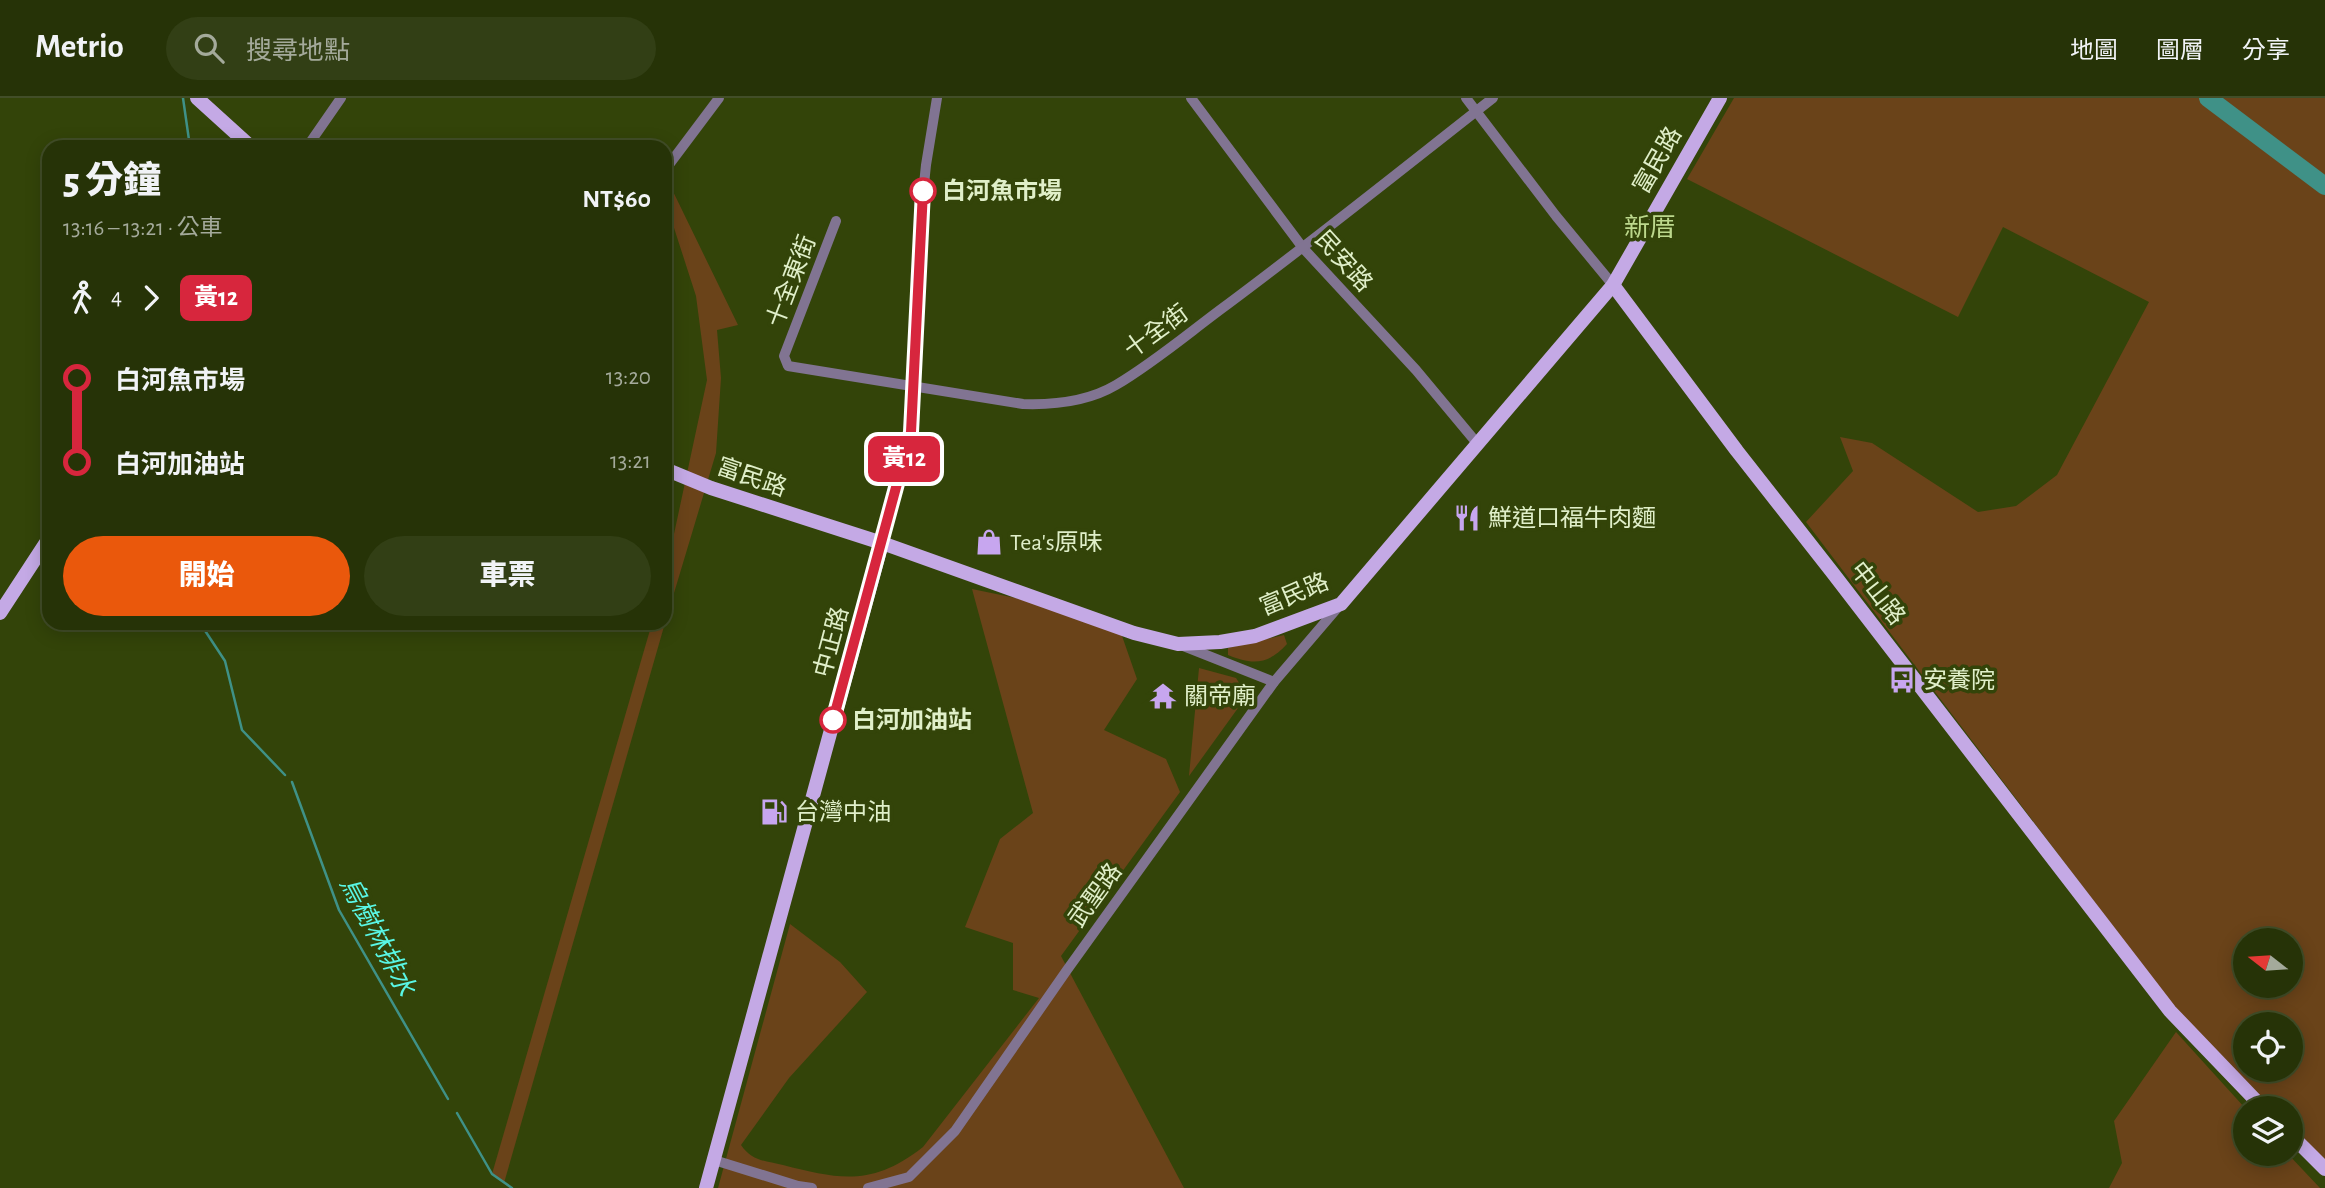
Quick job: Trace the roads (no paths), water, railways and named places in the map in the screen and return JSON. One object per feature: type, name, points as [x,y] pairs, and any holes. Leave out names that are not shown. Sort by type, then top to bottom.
[{"type":"main road","points":[[197,98],[243,140]]},
{"type":"main road","name":"富民路","points":[[672,471],[711,488],[882,543],[1134,633],[1178,644],[1220,642],[1255,636],[1341,604],[1613,285],[1720,98]]},
{"type":"main road","name":"中山路","points":[[1613,285],[1737,451],[2170,1012],[2251,1096]]},
{"type":"main road","name":"中正路","points":[[706,1188],[882,543]]},
{"type":"main road","points":[[0,614],[42,549]]},
{"type":"main road","points":[[2303,1147],[2325,1169]]},
{"type":"street","points":[[311,140],[341,98]]},
{"type":"street","points":[[672,161],[719,98]]},
{"type":"street","name":"中正路","points":[[882,543],[911,432],[922,202],[937,98]]},
{"type":"street","name":"民安路","points":[[1191,98],[1303,248],[1416,370],[1476,443]]},
{"type":"street","name":"中山路","points":[[1466,98],[1556,216],[1613,285]]},
{"type":"street","name":"十全街","points":[[784,356],[788,366],[1023,404],[1041,405],[1090,396],[1115,386],[1303,248],[1493,98]]},
{"type":"street","name":"十全東街","points":[[784,356],[836,221]]},
{"type":"street","name":"武聖路","points":[[868,1188],[909,1177],[955,1131],[1274,682],[1341,604]]},
{"type":"street","points":[[1178,644],[1274,682]]},
{"type":"street","points":[[714,1160],[811,1188]]},
{"type":"waterway","name":"烏樹林排水","points":[[183,98],[189,140]]},
{"type":"waterway","points":[[2208,98],[2325,186]]},
{"type":"waterway","name":"烏樹林排水","points":[[205,630],[225,661],[242,730],[285,775]]},
{"type":"waterway","name":"烏樹林排水","points":[[292,782],[339,910],[448,1099]]},
{"type":"waterway","name":"烏樹林排水","points":[[457,1113],[492,1174],[512,1188]]},
{"type":"place","name":"白河魚市場","points":[[923,191]]},
{"type":"place","name":"鮮道口福牛肉麵","points":[[1467,518]]},
{"type":"place","name":"Tea's原味","points":[[989,542]]},
{"type":"place","name":"安養院","points":[[1902,680]]},
{"type":"place","name":"關帝廟","points":[[1163,696]]},
{"type":"place","name":"白河加油站","points":[[833,720]]},
{"type":"place","name":"台灣中油","points":[[774,812]]},
{"type":"district","name":"新厝","points":[[1650,227]]}]
